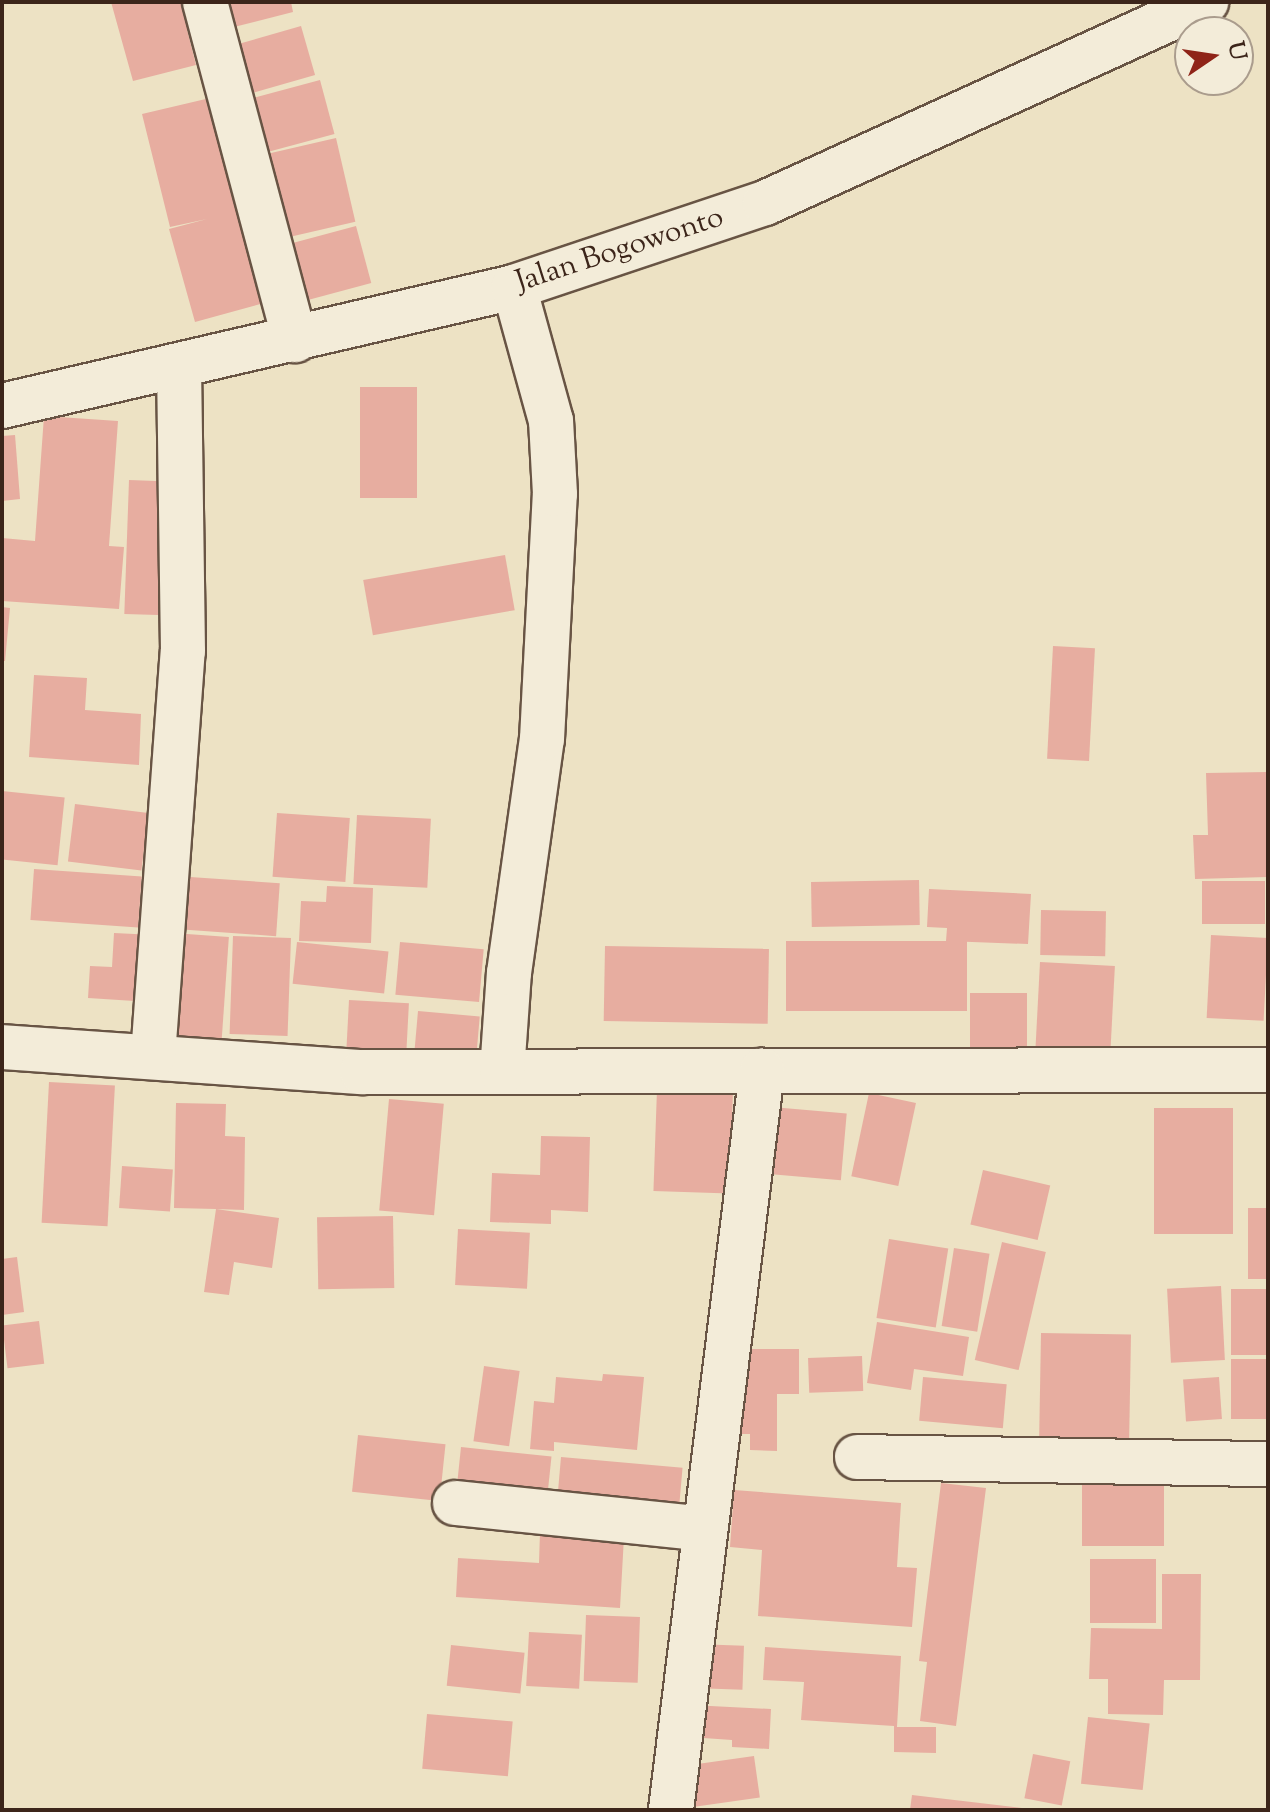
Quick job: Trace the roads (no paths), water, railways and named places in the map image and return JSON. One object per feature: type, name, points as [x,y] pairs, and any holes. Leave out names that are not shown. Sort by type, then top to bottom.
[{"type":"street","points":[[205,2],[295,340]]},
{"type":"street","name":"Jalan Bogowonto","points":[[2,406],[514,287],[765,203],[1154,13],[1206,2]]},
{"type":"street","points":[[502,1072],[509,973],[542,739],[555,494],[551,421],[514,287]]},
{"type":"street","points":[[153,1056],[183,651],[179,366]]},
{"type":"street","points":[[2,1047],[362,1072],[1268,1070]]},
{"type":"street","points":[[671,1810],[762,1071]]},
{"type":"street","points":[[857,1457],[1268,1464]]},
{"type":"street","points":[[455,1503],[705,1529]]}]
